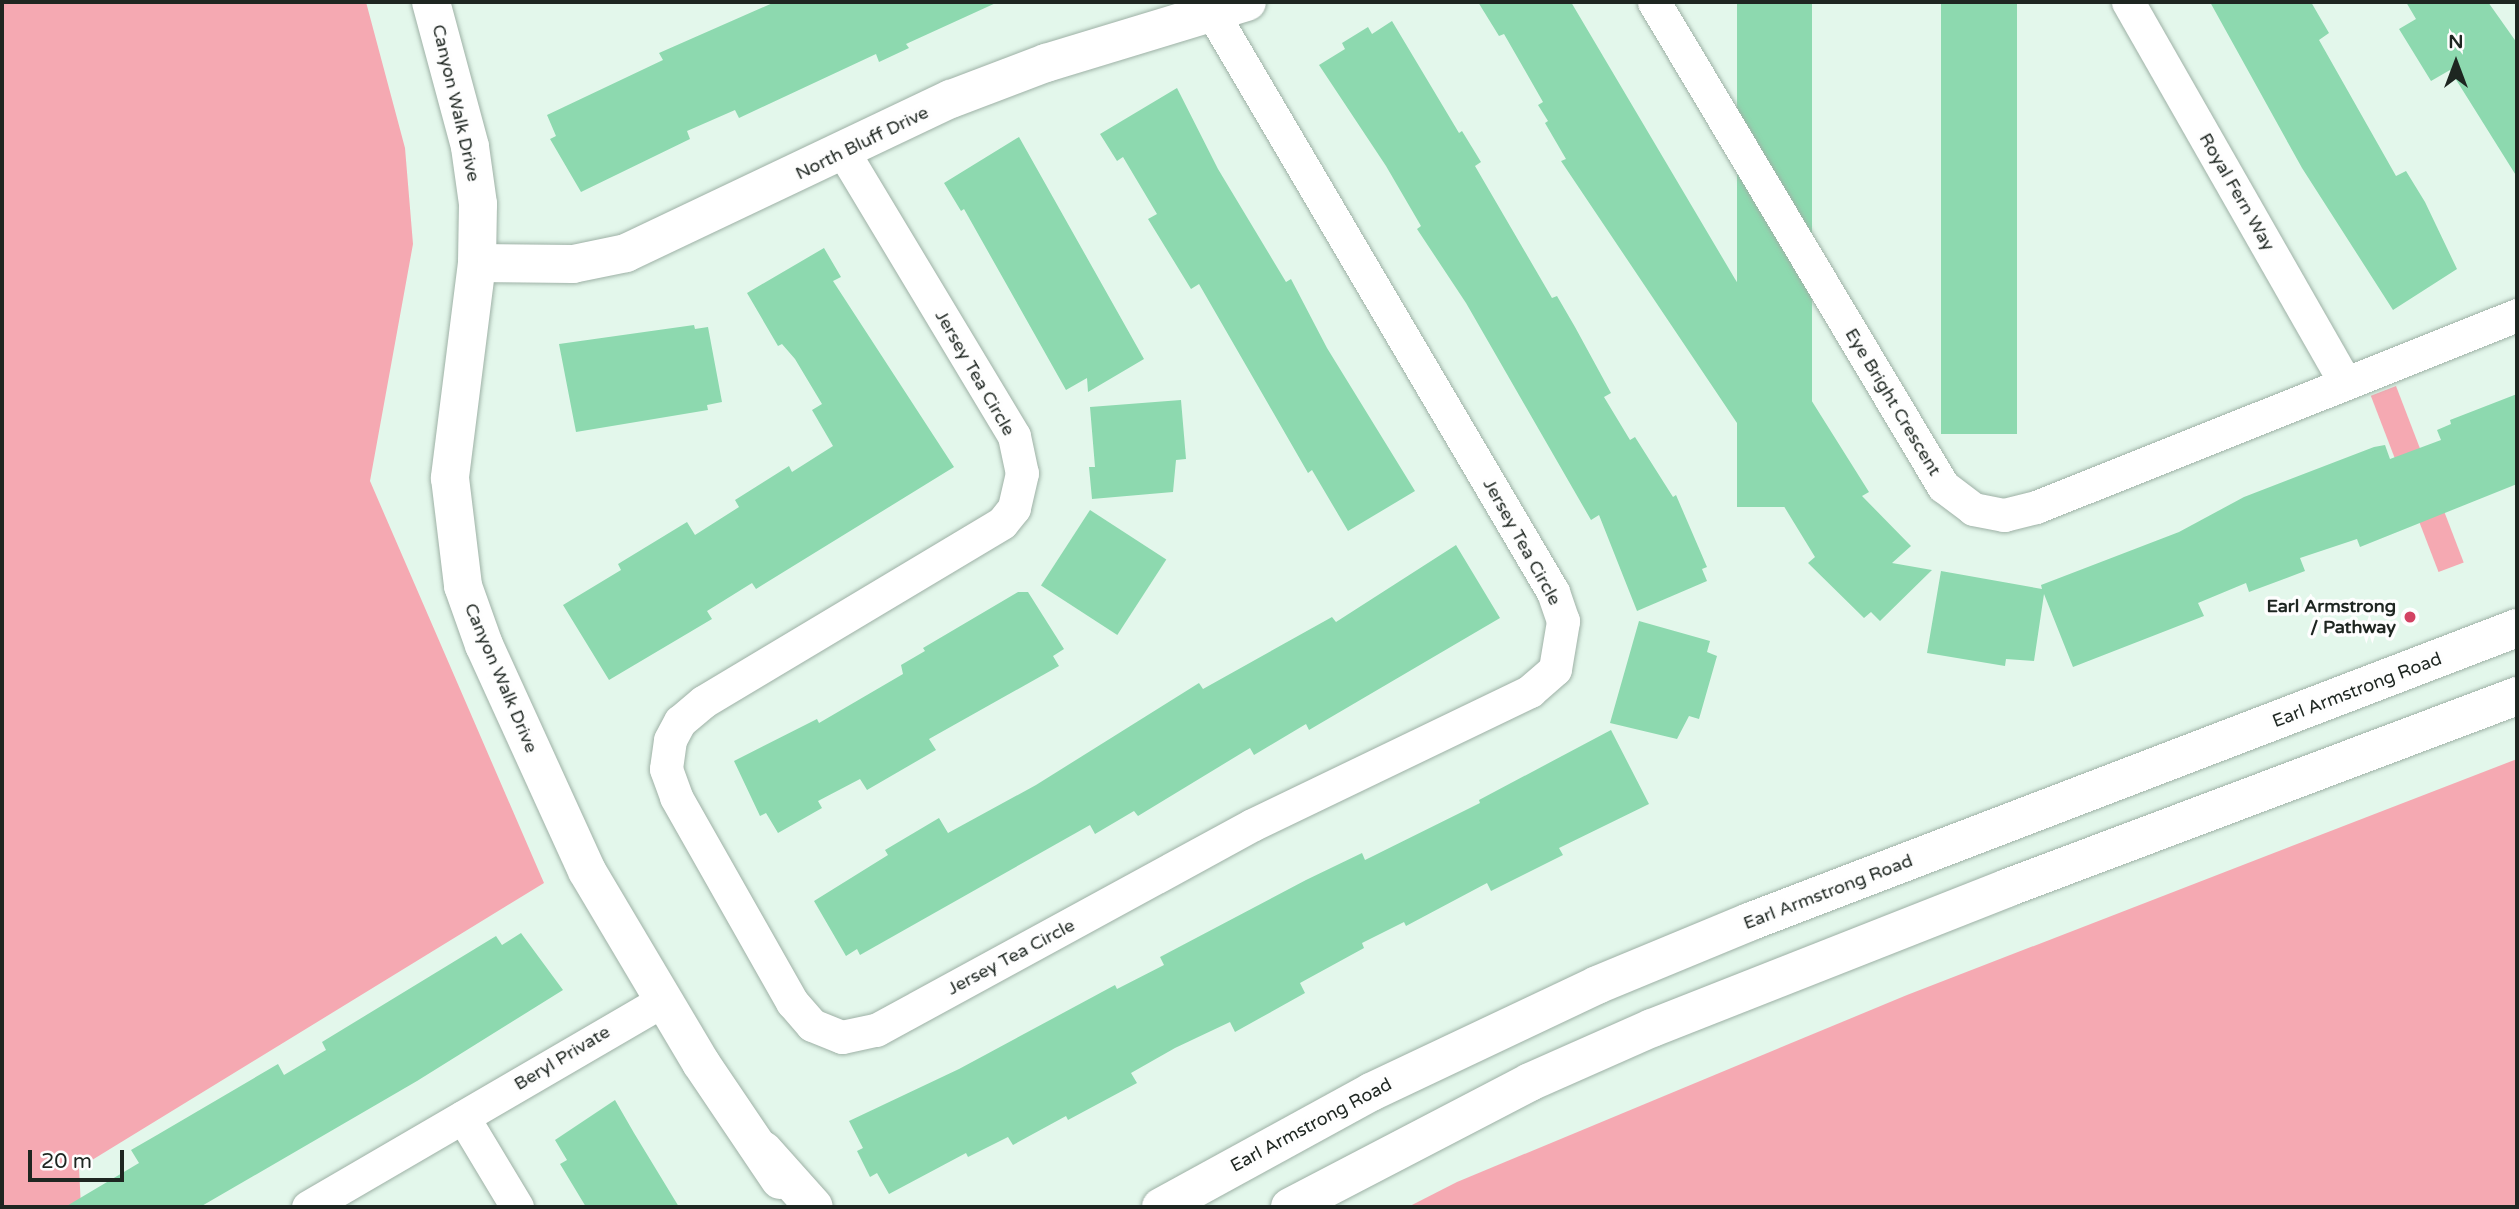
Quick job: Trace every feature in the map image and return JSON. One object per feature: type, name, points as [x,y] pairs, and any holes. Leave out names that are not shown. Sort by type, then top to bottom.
[{"type":"main road","name":"Canyon Walk Drive","points":[[431,2],[473,166],[477,263],[450,478],[463,586],[484,645],[587,871],[663,1000],[763,1150],[797,1207]]},
{"type":"main road","name":"North Bluff Drive","points":[[477,263],[606,260],[675,233],[951,99],[1046,63],[1222,5]]},
{"type":"main road","name":"Earl Armstrong Road","points":[[1162,1206],[1371,1092],[1597,985],[1749,922],[2517,628]]},
{"type":"main road","points":[[1290,1207],[1518,1088],[1652,1028],[1994,892],[2517,696]]},
{"type":"main road","points":[[763,1150],[780,1207]]},
{"type":"main road","points":[[763,1150],[814,1207]]},
{"type":"street","name":"Eye Bright Crescent","points":[[1654,2],[1942,486],[1973,509],[2004,514],[2036,506],[2517,314]]},
{"type":"street","name":"Royal Fern Way","points":[[2128,2],[2345,383]]},
{"type":"street","name":"Jersey Tea Circle","points":[[844,153],[1014,436],[1021,473],[1014,508],[1002,523],[702,702],[680,721],[670,740],[666,769],[676,797],[792,1002],[812,1025],[842,1037],[876,1030],[1251,825],[1530,691],[1555,668],[1563,621],[1553,592],[1222,5]]},
{"type":"street","name":"Beryl Private","points":[[308,1207],[663,1000]]},
{"type":"street","points":[[463,1117],[517,1207]]},
{"type":"shaded area","points":[[2,2],[366,2],[405,148],[413,244],[370,481],[544,883],[79,1168],[81,1207],[2,1207]]},
{"type":"shaded area","points":[[2396,386],[2464,562],[2439,572],[2371,396]]},
{"type":"shaded area","points":[[2517,759],[2517,1207],[1408,1207],[1457,1182],[1907,995]]},
{"type":"building","points":[[775,2],[998,2],[906,44],[909,48],[879,62],[876,54],[739,118],[735,110],[687,131],[690,139],[581,192],[550,139],[556,136],[547,115],[663,60],[659,53]]},
{"type":"building","points":[[1478,2],[1571,2],[1735,279],[1869,492],[1862,496],[1911,546],[1892,563],[1932,570],[1880,621],[1871,612],[1864,618],[1808,563],[1815,557],[1774,490],[1780,487],[1561,161],[1566,159],[1538,105],[1543,102],[1504,34],[1499,36]]},
{"type":"building","points":[[1737,2],[1812,2],[1812,507],[1737,507]]},
{"type":"building","points":[[1941,2],[2017,2],[2017,434],[1941,434]]},
{"type":"building","points":[[2210,2],[2311,2],[2329,33],[2319,40],[2396,176],[2406,171],[2425,202],[2457,269],[2393,310],[2302,168]]},
{"type":"building","points":[[2406,2],[2488,2],[2517,43],[2517,177],[2450,70],[2431,81],[2399,29],[2416,19]]},
{"type":"building","points":[[1392,21],[1459,133],[1462,131],[1481,162],[1475,166],[1552,298],[1557,296],[1575,327],[1611,393],[1604,397],[1630,440],[1635,437],[1673,497],[1676,495],[1707,567],[1702,569],[1707,581],[1637,611],[1599,515],[1591,520],[1466,303],[1417,229],[1421,226],[1386,166],[1319,65],[1345,49],[1342,43],[1368,27],[1372,34]]},
{"type":"building","points":[[1177,88],[1218,169],[1286,282],[1291,279],[1327,348],[1415,491],[1348,531],[1312,470],[1308,473],[1199,284],[1191,289],[1148,219],[1157,214],[1123,157],[1117,161],[1100,134]]},
{"type":"building","points":[[1019,137],[1144,359],[1088,392],[1087,378],[1066,390],[964,209],[961,211],[944,183]]},
{"type":"building","points":[[824,248],[841,277],[833,281],[954,467],[756,589],[752,583],[707,611],[712,619],[609,680],[563,605],[621,570],[618,564],[687,522],[695,535],[739,507],[735,500],[789,466],[792,472],[833,446],[812,410],[822,404],[795,359],[782,344],[778,346],[747,293]]},
{"type":"building","points":[[694,325],[695,329],[708,327],[722,402],[707,405],[708,410],[576,432],[559,344]]},
{"type":"building","points":[[2517,394],[2517,484],[2360,547],[2357,539],[2300,558],[2305,571],[2249,592],[2246,583],[2198,603],[2204,616],[2073,667],[2044,594],[2034,661],[2006,659],[2005,666],[1927,653],[1941,571],[2042,589],[2041,585],[2179,532],[2244,497],[2374,447],[2385,445],[2390,459],[2441,440],[2437,430],[2451,424],[2450,420]]},
{"type":"building","points":[[1181,400],[1186,459],[1176,460],[1173,492],[1092,499],[1089,467],[1095,467],[1090,407]]},
{"type":"building","points":[[1090,510],[1166,560],[1117,635],[1041,585]]},
{"type":"building","points":[[1456,545],[1500,618],[1309,730],[1306,724],[1254,755],[1250,748],[1138,816],[1134,811],[1095,834],[1090,825],[860,955],[857,949],[846,956],[814,901],[888,855],[885,850],[939,818],[948,833],[1036,785],[1199,683],[1203,689],[1332,617],[1336,622]]},
{"type":"building","points":[[1018,592],[1028,592],[1064,649],[1053,656],[1059,666],[929,739],[936,750],[867,790],[860,779],[818,801],[822,808],[778,833],[766,813],[760,816],[734,761],[817,719],[819,723],[903,674],[901,665],[925,651],[923,648]]},
{"type":"building","points":[[1639,621],[1710,641],[1707,652],[1717,656],[1699,719],[1689,716],[1677,739],[1610,723]]},
{"type":"building","points":[[1611,730],[1649,804],[1559,848],[1563,855],[1491,891],[1487,883],[1406,926],[1404,922],[1362,943],[1364,948],[1300,983],[1305,993],[1235,1032],[1230,1022],[1175,1048],[1131,1073],[1137,1083],[1068,1120],[1066,1116],[1013,1145],[1008,1137],[968,1157],[966,1153],[889,1194],[877,1173],[870,1177],[857,1151],[863,1148],[849,1121],[959,1069],[1115,985],[1117,989],[1164,965],[1160,957],[1306,880],[1362,853],[1365,860],[1480,803],[1479,800]]},
{"type":"building","points":[[521,933],[563,990],[417,1081],[200,1207],[65,1207],[139,1163],[131,1150],[278,1064],[284,1075],[326,1050],[322,1042],[496,936],[502,945]]},
{"type":"building","points":[[615,1100],[679,1207],[586,1207],[560,1164],[567,1160],[555,1140]]},
{"type":"place","name":"Earl Armstrong / Pathway","points":[[2410,617]]}]
